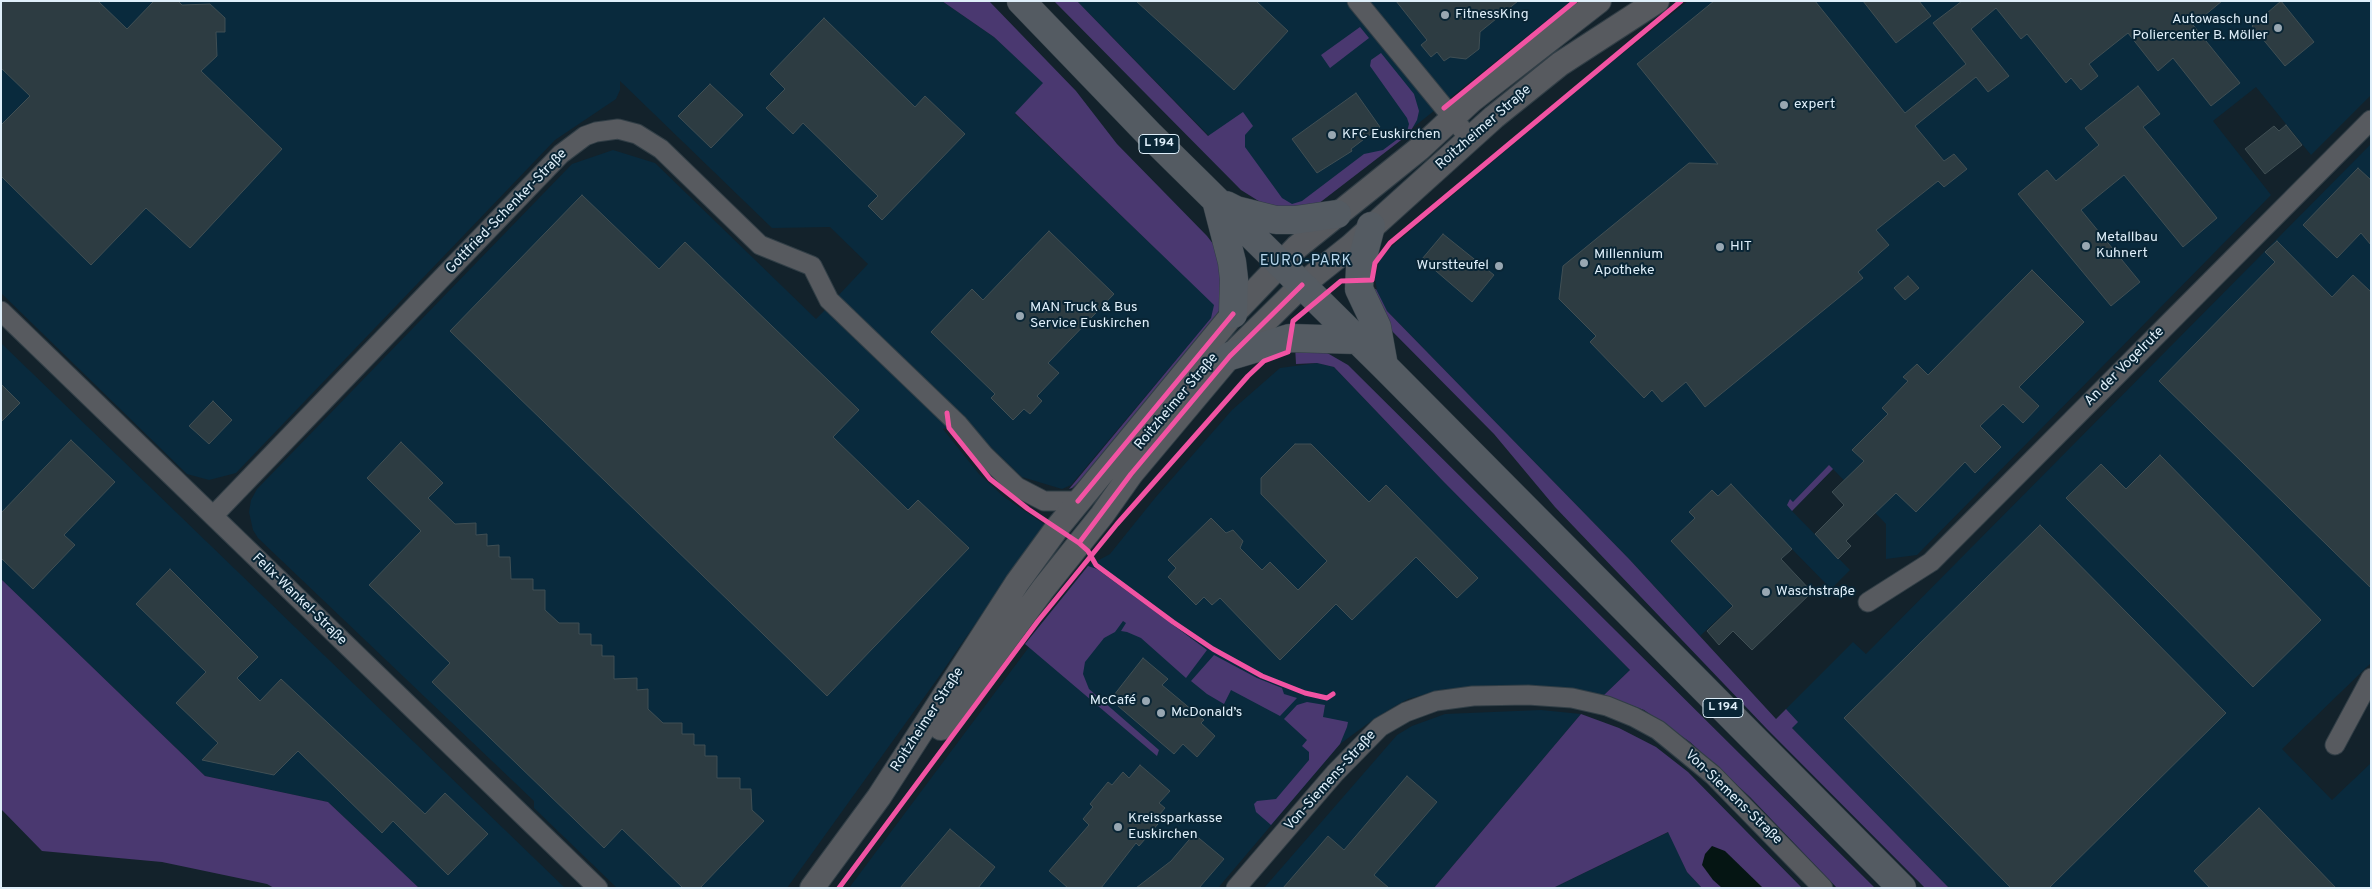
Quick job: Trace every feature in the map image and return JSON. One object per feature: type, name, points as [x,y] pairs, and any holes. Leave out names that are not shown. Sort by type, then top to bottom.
[{"type":"main road","name":"L 194","points":[[1021,1],[1149,134],[1384,366],[1902,888]]},
{"type":"main road","name":"L 194","points":[[1216,200],[1236,210],[1276,220],[1296,220],[1337,214]]},
{"type":"main road","points":[[1216,200],[1232,262],[1234,279],[1233,314]]},
{"type":"main road","points":[[1371,226],[1360,268],[1359,289],[1377,327],[1384,366]]},
{"type":"main road","points":[[1230,356],[1270,342],[1290,338],[1357,340]]},
{"type":"street","points":[[1357,1],[1470,139]]},
{"type":"street","name":"Roitzheimer Straße","points":[[812,888],[879,797],[1017,583],[1078,501],[1233,314],[1280,263],[1337,214],[1419,149],[1521,60],[1599,1]]},
{"type":"street","name":"Roitzheimer Straße","points":[[879,797],[928,745],[1043,589],[1132,474],[1230,356],[1302,285],[1351,246],[1494,116],[1560,64],[1657,1]]},
{"type":"street","name":"An der Vogelrute","points":[[1868,602],[1931,562],[2371,120]]},
{"type":"street","name":"Gottfried-Schenker-Straße","points":[[212,516],[562,154],[576,142],[596,132],[618,129],[637,134],[650,141],[760,245],[812,266],[829,300],[958,424],[984,455],[1016,487],[1044,501],[1078,501]]},
{"type":"street","name":"Felix-Wankel-Straße","points":[[1,311],[598,888]]},
{"type":"street","points":[[2335,745],[2371,678]]},
{"type":"street","name":"Von-Siemens-Straße","points":[[1236,888],[1358,747],[1380,727],[1406,712],[1436,701],[1473,696],[1528,695],[1572,698],[1607,706],[1634,717],[1658,730],[1713,775],[1823,888]]},
{"type":"shaded area","points":[[1,1],[942,1],[994,37],[1044,83],[1015,114],[1215,305],[1211,318],[1071,485],[1062,489],[1022,477],[836,298],[868,264],[830,227],[772,228],[620,81],[620,90],[616,99],[555,140],[236,473],[209,480],[187,474],[1,293]]},
{"type":"shaded area","points":[[942,1],[989,1],[1076,91],[1117,144],[1207,236],[1217,249],[1222,262],[1221,308],[1217,316],[1084,477],[1069,489],[1211,318],[1214,305],[1015,113],[1043,83],[994,37]]},
{"type":"shaded area","points":[[1054,1],[1077,1],[1208,136],[1243,112],[1253,126],[1245,135],[1245,147],[1282,198],[1292,204],[1302,201],[1364,154],[1383,150],[1407,132],[1409,124],[1407,118],[1370,66],[1371,60],[1381,53],[1414,94],[1419,111],[1417,120],[1409,134],[1318,204],[1292,211],[1265,205],[1241,190]]},
{"type":"shaded area","points":[[1077,1],[1571,1],[1324,199],[1291,211],[1209,136]]},
{"type":"shaded area","points":[[1688,1],[2371,1],[2371,95],[2311,155],[2256,87],[2213,121],[2271,195],[1917,555],[1886,559],[1886,524],[1833,469],[1792,511],[1850,570],[1831,589],[1792,549],[1700,636],[1630,560],[1387,311],[1378,297],[1375,278],[1380,260],[1391,247],[1597,74]]},
{"type":"shaded area","points":[[1360,27],[1369,38],[1330,68],[1321,55]]},
{"type":"shaded area","points":[[2371,144],[2371,663],[2282,749],[2332,800],[2371,763],[2371,888],[1949,888],[1792,728],[1797,722],[1786,709],[1853,642],[1866,654]]},
{"type":"shaded area","points":[[613,150],[655,163],[816,319],[826,309],[951,426],[943,429],[979,474],[1004,497],[1044,524],[938,678],[787,888],[617,888],[534,808],[534,801],[258,538],[253,530],[249,512],[251,500],[257,489],[572,164]]},
{"type":"shaded area","points":[[1376,289],[1387,311],[1630,560],[1776,719],[1786,709],[1798,722],[1792,728],[1949,888],[1925,888],[1766,728],[1555,507],[1494,434],[1385,324],[1368,291]]},
{"type":"shaded area","points":[[1,343],[565,888],[419,888],[328,802],[205,776],[1,579]]},
{"type":"shaded area","points":[[1295,346],[1322,350],[1348,365],[1875,888],[1837,888],[1750,797],[1690,742],[1644,710],[1604,695],[1630,670],[1442,480],[1334,367],[1317,363],[1296,364]]},
{"type":"shaded area","points":[[1317,363],[1334,367],[1442,480],[1630,670],[1604,695],[1560,688],[1444,689],[1408,699],[1374,719],[1340,744],[1218,888],[849,888],[1029,647],[1025,644],[1088,566],[1110,554],[1155,498],[1232,410],[1280,368]]},
{"type":"shaded area","points":[[1829,465],[1833,469],[1792,511],[1787,505],[1790,499],[1793,502]]},
{"type":"shaded area","points":[[1088,566],[1097,569],[1207,650],[1186,678],[1141,638],[1121,631],[1126,623],[1123,621],[1115,632],[1104,638],[1085,662],[1083,674],[1089,689],[1159,750],[1157,756],[1025,644]]},
{"type":"shaded area","points":[[1,579],[205,776],[328,802],[419,888],[274,888],[267,884],[162,862],[42,851],[1,809]]},
{"type":"shaded area","points":[[1214,655],[1257,678],[1282,688],[1284,694],[1297,698],[1280,716],[1231,690],[1224,704],[1207,694],[1191,681]]},
{"type":"shaded area","points":[[1307,702],[1325,705],[1323,717],[1348,722],[1347,727],[1340,744],[1271,825],[1256,812],[1254,804],[1257,801],[1276,799],[1309,760],[1309,752],[1302,746],[1307,740],[1284,719],[1297,705]]},
{"type":"shaded area","points":[[1541,710],[1581,714],[1434,888],[1264,888],[1397,735],[1412,726],[1445,714]]},
{"type":"shaded area","points":[[1581,714],[1619,728],[1656,747],[1688,772],[1802,888],[1702,888],[1687,872],[1668,832],[1553,888],[1434,888]]},
{"type":"shaded area","points":[[1669,832],[1687,872],[1702,888],[1553,888]]},
{"type":"shaded area","points":[[1712,846],[1725,851],[1763,888],[1722,888],[1713,880],[1702,865],[1705,854]]},
{"type":"building","points":[[1,1],[98,1],[127,29],[154,1],[178,1],[182,5],[210,4],[225,18],[225,32],[216,32],[217,56],[201,71],[282,149],[190,248],[146,208],[91,265],[1,176],[1,125],[30,96],[1,68]]},
{"type":"building","points":[[1136,1],[1256,1],[1288,31],[1234,90]]},
{"type":"building","points":[[1396,1],[1518,1],[1480,32],[1479,49],[1466,59],[1450,57],[1444,61],[1437,52],[1431,57],[1421,45],[1427,40]]},
{"type":"building","points":[[1714,1],[1815,1],[1905,113],[1966,64],[1933,23],[1962,1],[2222,1],[2193,25],[2240,83],[2211,106],[2173,58],[2158,71],[2128,33],[2089,64],[2098,76],[2081,90],[2071,78],[2066,83],[2027,34],[2021,39],[1996,8],[1971,29],[2009,76],[1988,92],[1976,77],[1915,126],[1944,161],[1954,154],[1967,169],[1944,187],[1938,181],[1876,230],[1889,245],[1858,272],[1863,278],[1705,407],[1686,382],[1662,402],[1652,390],[1644,398],[1590,342],[1596,336],[1559,299],[1563,266],[1689,163],[1718,164],[1637,64]]},
{"type":"building","points":[[1863,1],[1919,1],[1931,16],[1896,43]]},
{"type":"building","name":"Autowasch und Poliercenter B. Möller","points":[[2281,1],[2314,42],[2285,66],[2252,26]]},
{"type":"building","points":[[824,18],[915,107],[925,96],[965,134],[882,220],[868,206],[878,196],[803,123],[793,134],[766,108],[785,89],[770,74]]},
{"type":"building","points":[[710,84],[743,115],[711,148],[678,116]]},
{"type":"building","points":[[2138,86],[2160,114],[2143,127],[2217,218],[2183,247],[2124,175],[2081,210],[2140,282],[2111,306],[2018,194],[2047,170],[2056,181],[2099,145],[2085,128]]},
{"type":"building","name":"KFC Euskirchen","points":[[1356,93],[1380,127],[1351,149],[1352,151],[1317,173],[1292,139]]},
{"type":"building","points":[[2286,125],[2302,145],[2265,174],[2245,149],[2274,126],[2279,131]]},
{"type":"building","points":[[2358,168],[2371,180],[2371,245],[2361,233],[2337,258],[2303,225]]},
{"type":"building","points":[[582,195],[659,269],[685,242],[859,410],[833,437],[908,510],[918,500],[969,548],[827,696],[450,331]]},
{"type":"building","name":"MAN Truck & Bus Service Euskirchen","points":[[1049,231],[1114,294],[1048,363],[1059,373],[1037,396],[1042,401],[1030,414],[1024,409],[1013,420],[991,398],[995,394],[931,332],[972,289],[983,300]]},
{"type":"building","points":[[1443,234],[1494,275],[1472,302],[1422,259]]},
{"type":"building","points":[[2277,241],[2332,297],[2353,275],[2371,292],[2371,588],[2159,381],[2275,262],[2265,252]]},
{"type":"building","points":[[2032,270],[2084,322],[2019,387],[2039,406],[2023,423],[2003,404],[1980,426],[2001,447],[1975,473],[1965,462],[1916,512],[1896,493],[1846,541],[1851,546],[1838,559],[1815,534],[1844,505],[1832,492],[1864,461],[1852,450],[1888,414],[1882,408],[1908,381],[1903,377],[1917,364],[1928,375]]},
{"type":"building","points":[[1908,276],[1919,288],[1905,300],[1894,288]]},
{"type":"building","points":[[1,384],[20,403],[1,422]]},
{"type":"building","points":[[213,401],[232,420],[209,444],[189,426]]},
{"type":"building","points":[[71,440],[115,482],[64,535],[75,545],[33,589],[1,558],[1,513]]},
{"type":"building","points":[[401,442],[443,483],[428,498],[455,524],[476,523],[476,535],[487,534],[487,546],[499,545],[499,557],[510,557],[511,579],[533,579],[533,590],[545,590],[545,610],[559,623],[579,623],[579,634],[591,634],[591,645],[602,645],[602,656],[614,656],[614,679],[637,678],[637,690],[648,689],[648,709],[663,723],[682,723],[682,734],[694,734],[694,745],[705,745],[705,756],[717,756],[717,778],[740,778],[740,789],[751,789],[752,810],[764,821],[700,888],[683,888],[622,829],[604,848],[432,682],[450,663],[369,585],[421,531],[367,478]]},
{"type":"building","points":[[1295,444],[1311,444],[1369,502],[1386,485],[1478,578],[1457,598],[1416,557],[1352,620],[1336,604],[1280,660],[1220,598],[1212,605],[1204,597],[1196,605],[1168,577],[1176,568],[1168,560],[1211,518],[1226,533],[1233,530],[1243,541],[1240,548],[1262,570],[1270,562],[1298,590],[1327,561],[1261,494],[1261,478]]},
{"type":"building","points":[[2160,455],[2321,620],[2253,687],[2066,498],[2101,464],[2126,489]]},
{"type":"building","points":[[1731,484],[1792,549],[1781,559],[1812,592],[1752,650],[1733,631],[1719,645],[1707,631],[1733,606],[1671,541],[1695,518],[1689,512],[1712,490],[1718,496]]},
{"type":"building","points":[[2040,525],[2226,713],[2049,888],[2011,888],[1844,718]]},
{"type":"building","points":[[170,569],[258,657],[237,678],[260,701],[281,679],[425,814],[445,793],[488,834],[448,875],[393,821],[382,833],[298,751],[274,775],[202,760],[218,743],[176,703],[206,672],[136,604]]},
{"type":"building","name":"McDonald’s","points":[[1143,658],[1168,679],[1162,685],[1204,720],[1201,723],[1215,736],[1197,757],[1183,744],[1174,754],[1118,706],[1121,701],[1114,695]]},
{"type":"building","name":"Kreissparkasse Euskirchen","points":[[1140,765],[1170,791],[1159,803],[1165,808],[1154,821],[1158,824],[1139,846],[1136,843],[1101,888],[1068,888],[1049,871],[1089,825],[1083,819],[1093,807],[1090,804],[1108,782],[1112,785],[1123,772],[1129,778]]},
{"type":"building","points":[[1407,776],[1437,802],[1374,875],[1389,888],[1283,888],[1328,836],[1344,850]]},
{"type":"building","points":[[2259,808],[2336,888],[2210,888],[2194,871]]},
{"type":"building","points":[[950,829],[995,867],[978,888],[900,888]]},
{"type":"building","name":"Kreissparkasse Euskirchen","points":[[1194,834],[1224,859],[1199,888],[1136,888],[1171,861]]},
{"type":"cycle path","points":[[1444,108],[1575,1]]},
{"type":"cycle path","points":[[839,888],[1038,621],[1117,524],[1248,376],[1264,361],[1288,352],[1293,321],[1341,281],[1372,280],[1375,263],[1390,243],[1681,1]]},
{"type":"cycle path","points":[[1079,543],[1131,474],[1230,356],[1302,285]]},
{"type":"cycle path","points":[[1078,501],[1233,314]]},
{"type":"cycle path","points":[[947,413],[949,428],[990,479],[1028,509],[1079,543],[1088,551],[1096,565],[1173,622],[1213,649],[1262,676],[1305,693],[1327,698],[1333,694]]},
{"type":"place","name":"FitnessKing","points":[[1445,15]]},
{"type":"place","name":"Autowasch und Poliercenter B. Möller","points":[[2278,28]]},
{"type":"place","name":"expert","points":[[1784,105]]},
{"type":"place","name":"KFC Euskirchen","points":[[1332,135]]},
{"type":"place","name":"Metallbau Kuhnert","points":[[2086,246]]},
{"type":"place","name":"HIT","points":[[1720,247]]},
{"type":"place","name":"Millennium Apotheke","points":[[1584,263]]},
{"type":"place","name":"Wurstteufel","points":[[1499,266]]},
{"type":"place","name":"MAN Truck & Bus Service Euskirchen","points":[[1020,316]]},
{"type":"place","name":"Waschstraße","points":[[1766,592]]},
{"type":"place","name":"McCafé","points":[[1146,701]]},
{"type":"place","name":"McDonald’s","points":[[1161,713]]},
{"type":"place","name":"Kreissparkasse Euskirchen","points":[[1118,827]]},
{"type":"district","name":"EURO-PARK","points":[[1306,262]]}]
